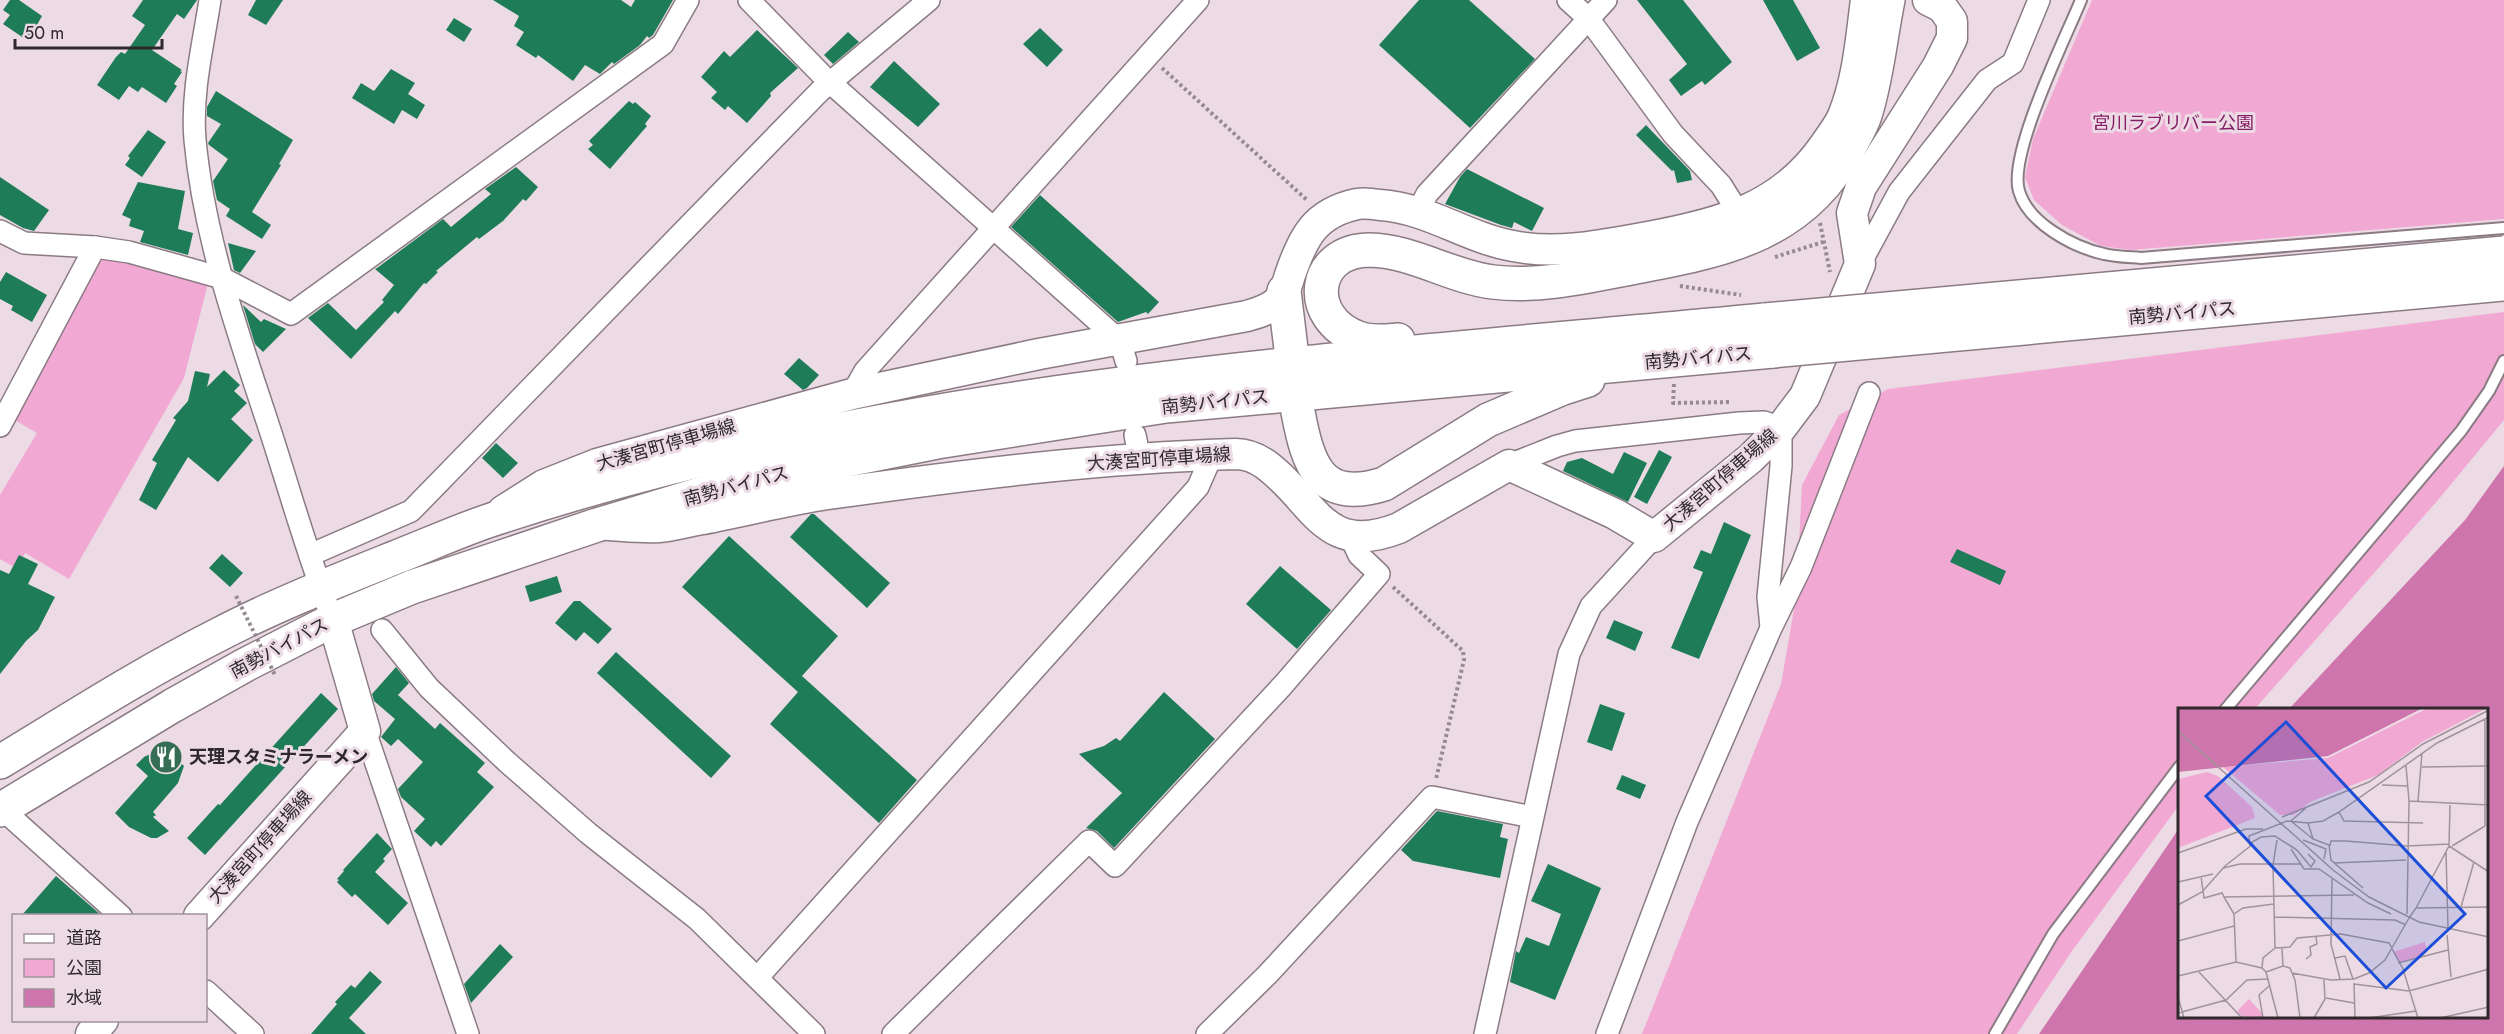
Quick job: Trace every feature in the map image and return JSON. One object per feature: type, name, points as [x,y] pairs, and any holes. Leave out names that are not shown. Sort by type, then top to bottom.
[{"type":"highway","points":[[1769,336],[1683,315],[1378,342],[1358,339],[1339,327],[1325,312],[1320,290],[1328,269],[1337,260],[1359,251],[1387,252],[1465,277],[1492,282],[1532,283],[1588,276],[1704,254],[1756,236],[1778,225],[1805,206],[1825,186],[1840,165],[1864,118],[1874,86],[1888,0]]},
{"type":"highway","name":"南勢バイパス","points":[[1,809],[172,706],[333,620],[412,587],[597,525],[747,480],[937,442],[1154,408],[2504,253]]},
{"type":"highway","name":"南勢バイパス","points":[[0,762],[148,672],[218,634],[320,588],[486,522],[732,451],[926,412],[1166,377],[2504,284]]},
{"type":"highway","points":[[1284,291],[1291,349]]},
{"type":"highway","points":[[1298,412],[1311,462],[1324,479],[1342,488],[1370,488],[1384,484],[1488,420],[1563,388],[1590,380],[1672,373],[1769,336]]},
{"type":"main road","name":"大湊宮町停車場線","points":[[486,522],[544,485],[597,464],[711,431],[941,373],[1123,351],[1265,311],[1277,302],[1284,291],[1300,247],[1312,227],[1334,211],[1360,204],[1418,211],[1470,233],[1512,246],[1552,251],[1592,247],[1693,229],[1757,205],[1785,189],[1809,168],[1843,116],[1859,53],[1866,0]]},
{"type":"main road","points":[[1860,264],[1852,213],[1861,187],[1938,66],[1952,38],[1952,21],[1942,7],[1928,0]]},
{"type":"main road","name":"大湊宮町停車場線","points":[[597,525],[660,527],[837,493],[1030,468],[1138,447],[1212,455],[1244,454],[1259,461],[1293,489],[1321,521],[1334,531],[1350,536],[1383,535],[1399,528],[1509,465],[1615,514],[1654,537],[1702,499],[1781,428],[1805,396],[1860,264]]},
{"type":"main road","points":[[333,620],[365,731]]},
{"type":"main road","name":"大湊宮町停車場線","points":[[200,914],[365,731]]},
{"type":"main road","points":[[91,1034],[101,1022]]},
{"type":"street","points":[[210,0],[195,99],[195,139],[201,183],[222,278],[240,345],[320,588],[333,620]]},
{"type":"street","points":[[0,231],[24,243],[95,247],[129,252],[222,278],[291,314],[663,45],[688,0]]},
{"type":"street","points":[[749,0],[832,82],[1123,351]]},
{"type":"street","points":[[310,555],[411,511],[820,91],[930,0]]},
{"type":"street","points":[[852,394],[865,371],[1198,0]]},
{"type":"street","points":[[1568,0],[1588,18],[1673,134],[1721,185],[1738,212]]},
{"type":"street","points":[[1418,211],[1427,194],[1606,0]]},
{"type":"street","points":[[1860,264],[1899,192],[1987,80],[2013,63],[2039,0]]},
{"type":"street","points":[[0,426],[95,247]]},
{"type":"street","points":[[1607,1034],[1688,822],[1771,628],[1801,567],[1869,393]]},
{"type":"street","points":[[1509,465],[1575,441],[1739,423],[1764,422],[1781,428],[1781,466],[1768,597],[1771,628]]},
{"type":"street","points":[[758,976],[1198,487],[1212,455]]},
{"type":"street","points":[[893,1034],[1089,841],[1115,866],[1283,685],[1379,574],[1359,555],[1350,536]]},
{"type":"street","points":[[1485,1034],[1572,645],[1592,606],[1654,537]]},
{"type":"street","points":[[382,630],[429,688],[507,762],[588,833],[697,918],[814,1034]]},
{"type":"street","points":[[365,731],[468,1034]]},
{"type":"street","points":[[1207,1034],[1267,975],[1432,797],[1532,817]]},
{"type":"street","points":[[1,809],[120,914]]},
{"type":"street","points":[[207,993],[253,1034]]},
{"type":"lane","points":[[2081,0],[2022,145],[2019,174],[2018,189],[2025,207],[2036,220],[2061,237],[2104,254],[2141,258],[2504,228]]},
{"type":"lane","points":[[2226,708],[2461,431],[2488,391],[2504,361]]},
{"type":"lane","points":[[1995,1034],[2054,934],[2178,769]]},
{"type":"path","points":[[1148,55],[1326,217]]},
{"type":"path","points":[[1769,258],[1823,242]]},
{"type":"path","points":[[1672,285],[1742,295]]},
{"type":"path","points":[[1673,403],[1743,402]]},
{"type":"path","points":[[1379,574],[1463,651],[1464,660],[1432,797]]},
{"type":"path","points":[[236,596],[275,675]]},
{"type":"green space","name":"宮川ラブリバー公園","points":[[2092,0],[2504,0],[2504,219],[2131,250],[2101,246],[2062,225],[2034,200],[2025,177],[2033,139]]},
{"type":"green space","points":[[108,255],[208,283],[184,378],[69,579],[25,553],[16,568],[0,559],[0,495],[37,433],[13,419],[94,259]]},
{"type":"green space","points":[[2504,312],[2504,420],[2438,500],[2256,708],[2178,708],[2178,807],[2072,951],[2017,1034],[1642,1034],[1781,684],[1796,598],[1802,485],[1839,415],[1888,389]]},
{"type":"water","points":[[2504,466],[2504,1034],[2039,1034],[2178,830],[2178,1019],[2489,1019],[2489,708],[2290,708],[2465,520]]},
{"type":"building","points":[[10,0],[19,0],[42,16],[28,41],[3,24],[10,15],[3,10]]},
{"type":"building","points":[[143,0],[197,0],[184,19],[177,14],[152,50],[182,70],[174,84],[177,86],[166,103],[142,87],[138,92],[129,86],[119,100],[97,85],[116,57],[121,52],[125,54],[145,25],[132,16]]},
{"type":"building","points":[[256,0],[283,0],[266,25],[248,15]]},
{"type":"building","points":[[493,0],[621,0],[631,7],[635,0],[673,0],[653,35],[649,38],[647,36],[640,45],[614,64],[612,62],[600,74],[585,65],[573,81],[538,55],[536,58],[516,45],[524,32],[514,26],[519,16]]},
{"type":"building","points":[[1419,0],[1469,0],[1535,59],[1470,128],[1379,45]]},
{"type":"building","points":[[1637,0],[1683,0],[1732,62],[1705,85],[1702,81],[1681,96],[1669,80],[1687,64]]},
{"type":"building","points":[[1763,0],[1793,0],[1820,48],[1797,61]]},
{"type":"building","points":[[454,18],[472,29],[464,42],[446,30]]},
{"type":"building","points":[[1040,28],[1063,50],[1047,67],[1023,44]]},
{"type":"building","points":[[757,30],[798,68],[770,93],[771,96],[747,123],[728,106],[725,110],[711,98],[717,92],[701,77],[724,51],[730,57]]},
{"type":"building","points":[[848,32],[859,42],[833,64],[824,55]]},
{"type":"building","points":[[894,61],[940,104],[918,127],[870,87]]},
{"type":"building","points":[[391,69],[415,83],[408,94],[425,105],[417,119],[402,110],[394,124],[352,98],[361,83],[374,91]]},
{"type":"building","points":[[216,91],[293,140],[279,164],[281,165],[252,212],[271,225],[262,239],[226,216],[230,209],[217,200],[213,181],[228,159],[208,143],[221,124],[207,116],[207,107]]},
{"type":"building","points":[[629,101],[633,104],[635,102],[651,116],[645,124],[647,126],[610,169],[588,149],[593,145],[589,141]]},
{"type":"building","points":[[1646,125],[1690,171],[1692,180],[1677,183],[1674,170],[1672,171],[1636,135]]},
{"type":"building","points":[[148,130],[166,142],[142,177],[125,165],[130,158],[128,156]]},
{"type":"building","points":[[516,167],[538,187],[526,201],[523,199],[503,221],[479,239],[477,237],[436,271],[438,272],[426,284],[424,283],[398,314],[395,311],[351,359],[308,318],[328,303],[356,330],[384,302],[382,300],[394,285],[375,269],[443,219],[451,227],[491,194],[485,189]]},
{"type":"building","points":[[1467,169],[1544,208],[1532,231],[1514,222],[1512,228],[1501,225],[1445,204]]},
{"type":"building","points":[[0,177],[49,210],[34,231],[23,228],[0,215]]},
{"type":"building","points":[[138,182],[185,191],[178,229],[193,233],[188,255],[140,242],[144,231],[129,226],[131,219],[122,215]]},
{"type":"building","points":[[1040,195],[1159,302],[1148,314],[1146,312],[1118,322],[1011,227]]},
{"type":"building","points":[[228,243],[256,251],[240,273],[234,270]]},
{"type":"building","points":[[6,272],[47,295],[32,322],[11,310],[13,306],[0,299],[0,282]]},
{"type":"building","points":[[243,305],[261,322],[264,319],[286,329],[263,352],[255,344]]},
{"type":"building","points":[[799,358],[819,375],[803,390],[784,374]]},
{"type":"building","points":[[224,370],[240,385],[234,391],[247,403],[231,419],[253,440],[218,482],[188,457],[156,510],[139,500],[157,463],[152,460],[176,420],[173,418],[188,401],[195,371],[210,374],[207,387]]},
{"type":"building","points":[[496,443],[518,463],[503,478],[482,458]]},
{"type":"building","points":[[1659,450],[1672,457],[1647,504],[1634,497]]},
{"type":"building","points":[[1624,452],[1647,463],[1628,502],[1563,471],[1567,462],[1582,458],[1613,474]]},
{"type":"building","points":[[811,514],[814,514],[890,583],[867,608],[790,537]]},
{"type":"building","points":[[1724,522],[1751,535],[1699,659],[1671,648],[1703,572],[1693,568],[1701,550],[1711,554]]},
{"type":"building","points":[[729,536],[838,636],[802,676],[917,780],[879,823],[770,724],[798,692],[682,587]]},
{"type":"building","points":[[1957,549],[2006,571],[2000,585],[1950,562]]},
{"type":"building","points":[[222,554],[243,573],[230,587],[209,568]]},
{"type":"building","points":[[19,555],[38,564],[28,584],[55,597],[38,630],[26,641],[0,674],[0,570],[9,574]]},
{"type":"building","points":[[1280,566],[1331,610],[1297,649],[1246,604]]},
{"type":"building","points":[[557,576],[562,592],[530,602],[525,586]]},
{"type":"building","points":[[574,601],[580,601],[612,629],[598,644],[584,632],[576,641],[555,623]]},
{"type":"building","points":[[1614,620],[1643,632],[1635,651],[1606,638]]},
{"type":"building","points":[[616,652],[731,756],[711,778],[597,673]]},
{"type":"building","points":[[396,667],[409,683],[398,695],[435,729],[440,723],[485,763],[477,772],[494,787],[441,846],[436,841],[431,847],[414,831],[425,819],[401,797],[398,789],[423,762],[398,739],[391,746],[381,737],[395,719],[374,701],[372,694]]},
{"type":"building","points":[[1164,692],[1215,739],[1114,848],[1097,831],[1086,828],[1122,793],[1079,754],[1104,746],[1116,738],[1120,741]]},
{"type":"building","points":[[321,693],[338,709],[205,855],[187,838],[218,804],[220,805]]},
{"type":"building","points":[[1600,704],[1625,713],[1612,751],[1587,742]]},
{"type":"building","points":[[165,749],[184,766],[178,783],[153,812],[156,815],[153,817],[169,831],[157,838],[151,838],[129,827],[115,813],[148,776],[136,765],[144,757],[152,753],[156,756]]},
{"type":"building","points":[[1622,775],[1646,785],[1640,799],[1616,789]]},
{"type":"building","points":[[1437,811],[1503,824],[1500,837],[1508,839],[1500,878],[1413,861],[1401,850]]},
{"type":"building","points":[[377,833],[392,849],[375,872],[408,903],[388,925],[355,894],[352,897],[337,882],[343,870]]},
{"type":"building","points":[[1548,864],[1601,888],[1555,1000],[1510,982],[1516,951],[1519,953],[1526,937],[1549,946],[1561,914],[1531,901]]},
{"type":"building","points":[[56,876],[100,914],[23,914]]},
{"type":"building","points":[[500,944],[513,957],[471,1003],[464,984]]},
{"type":"building","points":[[370,971],[382,982],[349,1018],[366,1034],[311,1034],[337,1004],[335,1002],[351,985],[355,988]]},
{"type":"place","name":"天理スタミナラーメン","points":[[166,757]]}]
